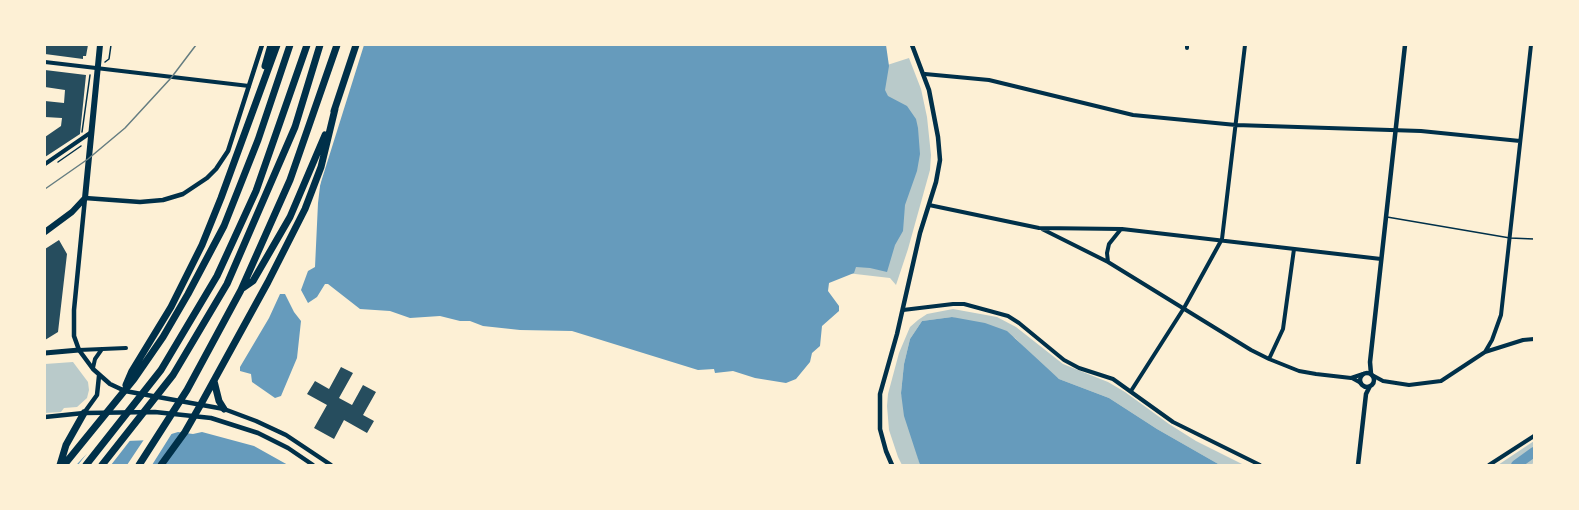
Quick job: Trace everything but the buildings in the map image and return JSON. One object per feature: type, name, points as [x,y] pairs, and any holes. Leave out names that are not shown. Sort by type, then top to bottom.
[{"type":"highway","points":[[260,91],[271,45]]},
{"type":"highway","points":[[62,465],[123,393],[171,307],[202,245],[277,45]]},
{"type":"highway","points":[[131,378],[163,337],[224,226],[258,140],[290,45]]},
{"type":"highway","points":[[86,465],[161,370],[217,276],[239,231],[266,165],[308,45]]},
{"type":"highway","points":[[102,465],[173,375],[228,284],[295,128],[320,45]]},
{"type":"highway","points":[[139,465],[189,387],[242,290],[291,180],[337,45]]},
{"type":"highway","points":[[242,290],[253,281],[290,217],[335,109],[356,45]]},
{"type":"highway","points":[[160,465],[185,432],[201,404],[306,207],[321,167],[335,109]]},
{"type":"highway","points":[[214,380],[219,401],[224,409]]},
{"type":"highway","points":[[62,465],[66,445],[84,413]]},
{"type":"main road","points":[[45,232],[72,212],[85,198],[100,45]]},
{"type":"main road","points":[[45,353],[79,350]]},
{"type":"street","points":[[262,45],[225,156],[207,178],[183,195],[163,200],[140,202],[85,198],[73,328],[79,350],[99,376],[110,384],[125,391],[224,409],[256,420],[286,435],[331,465]]},
{"type":"street","points":[[892,465],[882,441],[879,423],[882,381],[903,310],[920,233],[939,172],[940,153],[925,74],[912,45]]},
{"type":"street","points":[[1131,391],[1184,308],[1222,239],[1245,45]]},
{"type":"street","points":[[1366,394],[1360,379],[1368,374],[1370,362],[1405,45]]},
{"type":"street","points":[[1485,352],[1501,315],[1531,45]]},
{"type":"street","points":[[45,62],[249,86]]},
{"type":"street","points":[[925,74],[989,80],[1133,115],[1236,125],[1395,129],[1520,141]]},
{"type":"street","points":[[45,164],[91,133]]},
{"type":"street","points":[[929,205],[1039,228],[1122,229],[1381,259]]},
{"type":"street","points":[[1039,228],[1108,262],[1269,359],[1299,371],[1351,378],[1368,374],[1383,381],[1409,385],[1441,381],[1485,352],[1523,340],[1534,339]]},
{"type":"street","points":[[1108,262],[1109,244],[1113,236],[1122,229]]},
{"type":"street","points":[[1269,359],[1283,329],[1294,249]]},
{"type":"street","points":[[903,310],[953,304],[975,306],[998,312],[1019,323],[1064,360],[1079,368],[1113,379],[1173,422],[1260,465]]},
{"type":"street","points":[[79,350],[126,348]]},
{"type":"street","points":[[93,369],[95,359],[102,349]]},
{"type":"street","points":[[1358,465],[1366,394],[1374,379],[1368,374]]},
{"type":"street","points":[[84,413],[96,395],[99,376]]},
{"type":"street","points":[[1351,378],[1362,384],[1370,385],[1383,381]]},
{"type":"street","points":[[45,417],[84,413],[155,412],[194,415],[216,419],[258,433],[288,448],[313,465]]},
{"type":"street","points":[[1489,465],[1534,436]]},
{"type":"lane","points":[[1386,217],[1510,238],[1534,239]]},
{"type":"path","points":[[107,61],[111,45]]},
{"type":"path","points":[[82,133],[89,75]]},
{"type":"path","points":[[54,164],[81,147]]},
{"type":"shaded area","points":[[909,58],[921,89],[931,155],[930,170],[896,285],[890,278],[812,269],[878,68]]},
{"type":"shaded area","points":[[953,309],[997,317],[1016,327],[1063,364],[1108,382],[1196,441],[1244,465],[1220,465],[1109,398],[1059,379],[1041,365],[1015,338],[952,317],[922,321],[910,339],[904,364],[901,393],[920,465],[902,465],[889,430],[887,406],[899,353],[910,327],[918,320],[927,314]]},
{"type":"shaded area","points":[[73,362],[88,382],[87,398],[77,407],[64,408],[61,412],[45,413],[45,364]]},
{"type":"shaded area","points":[[1534,441],[1534,463],[1498,465]]},
{"type":"water","points":[[359,45],[886,45],[889,66],[885,90],[888,96],[907,106],[916,119],[918,128],[920,154],[917,171],[905,205],[903,231],[895,245],[887,272],[856,267],[854,273],[829,283],[828,291],[839,306],[839,311],[822,326],[820,346],[812,353],[810,362],[796,379],[786,383],[755,378],[733,371],[715,373],[714,369],[698,370],[572,331],[520,330],[483,326],[470,321],[440,316],[410,318],[390,311],[360,309],[328,284],[325,284],[317,297],[308,303],[301,290],[308,271],[315,267],[318,203],[327,128]]},
{"type":"water","points":[[280,294],[285,294],[301,321],[297,358],[281,396],[275,398],[252,382],[251,374],[240,371],[240,367],[269,318]]},
{"type":"water","points":[[952,317],[985,323],[1007,331],[1059,379],[1109,398],[1220,465],[920,465],[904,416],[901,393],[904,364],[910,339],[922,321]]},
{"type":"water","points":[[178,432],[193,434],[202,432],[254,446],[288,465],[76,465],[93,447],[126,441],[152,440]]},
{"type":"pier","points":[[356,45],[364,45],[316,198],[325,127]]},
{"type":"pier","points":[[174,430],[152,465],[127,465],[145,438]]},
{"type":"pier","points":[[132,438],[111,465],[78,465],[88,452],[76,465],[73,465],[91,444]]},
{"type":"waterway","points":[[1516,465],[1534,452]]},
{"type":"railway","points":[[45,189],[88,159],[125,128],[171,78],[196,45]]}]
